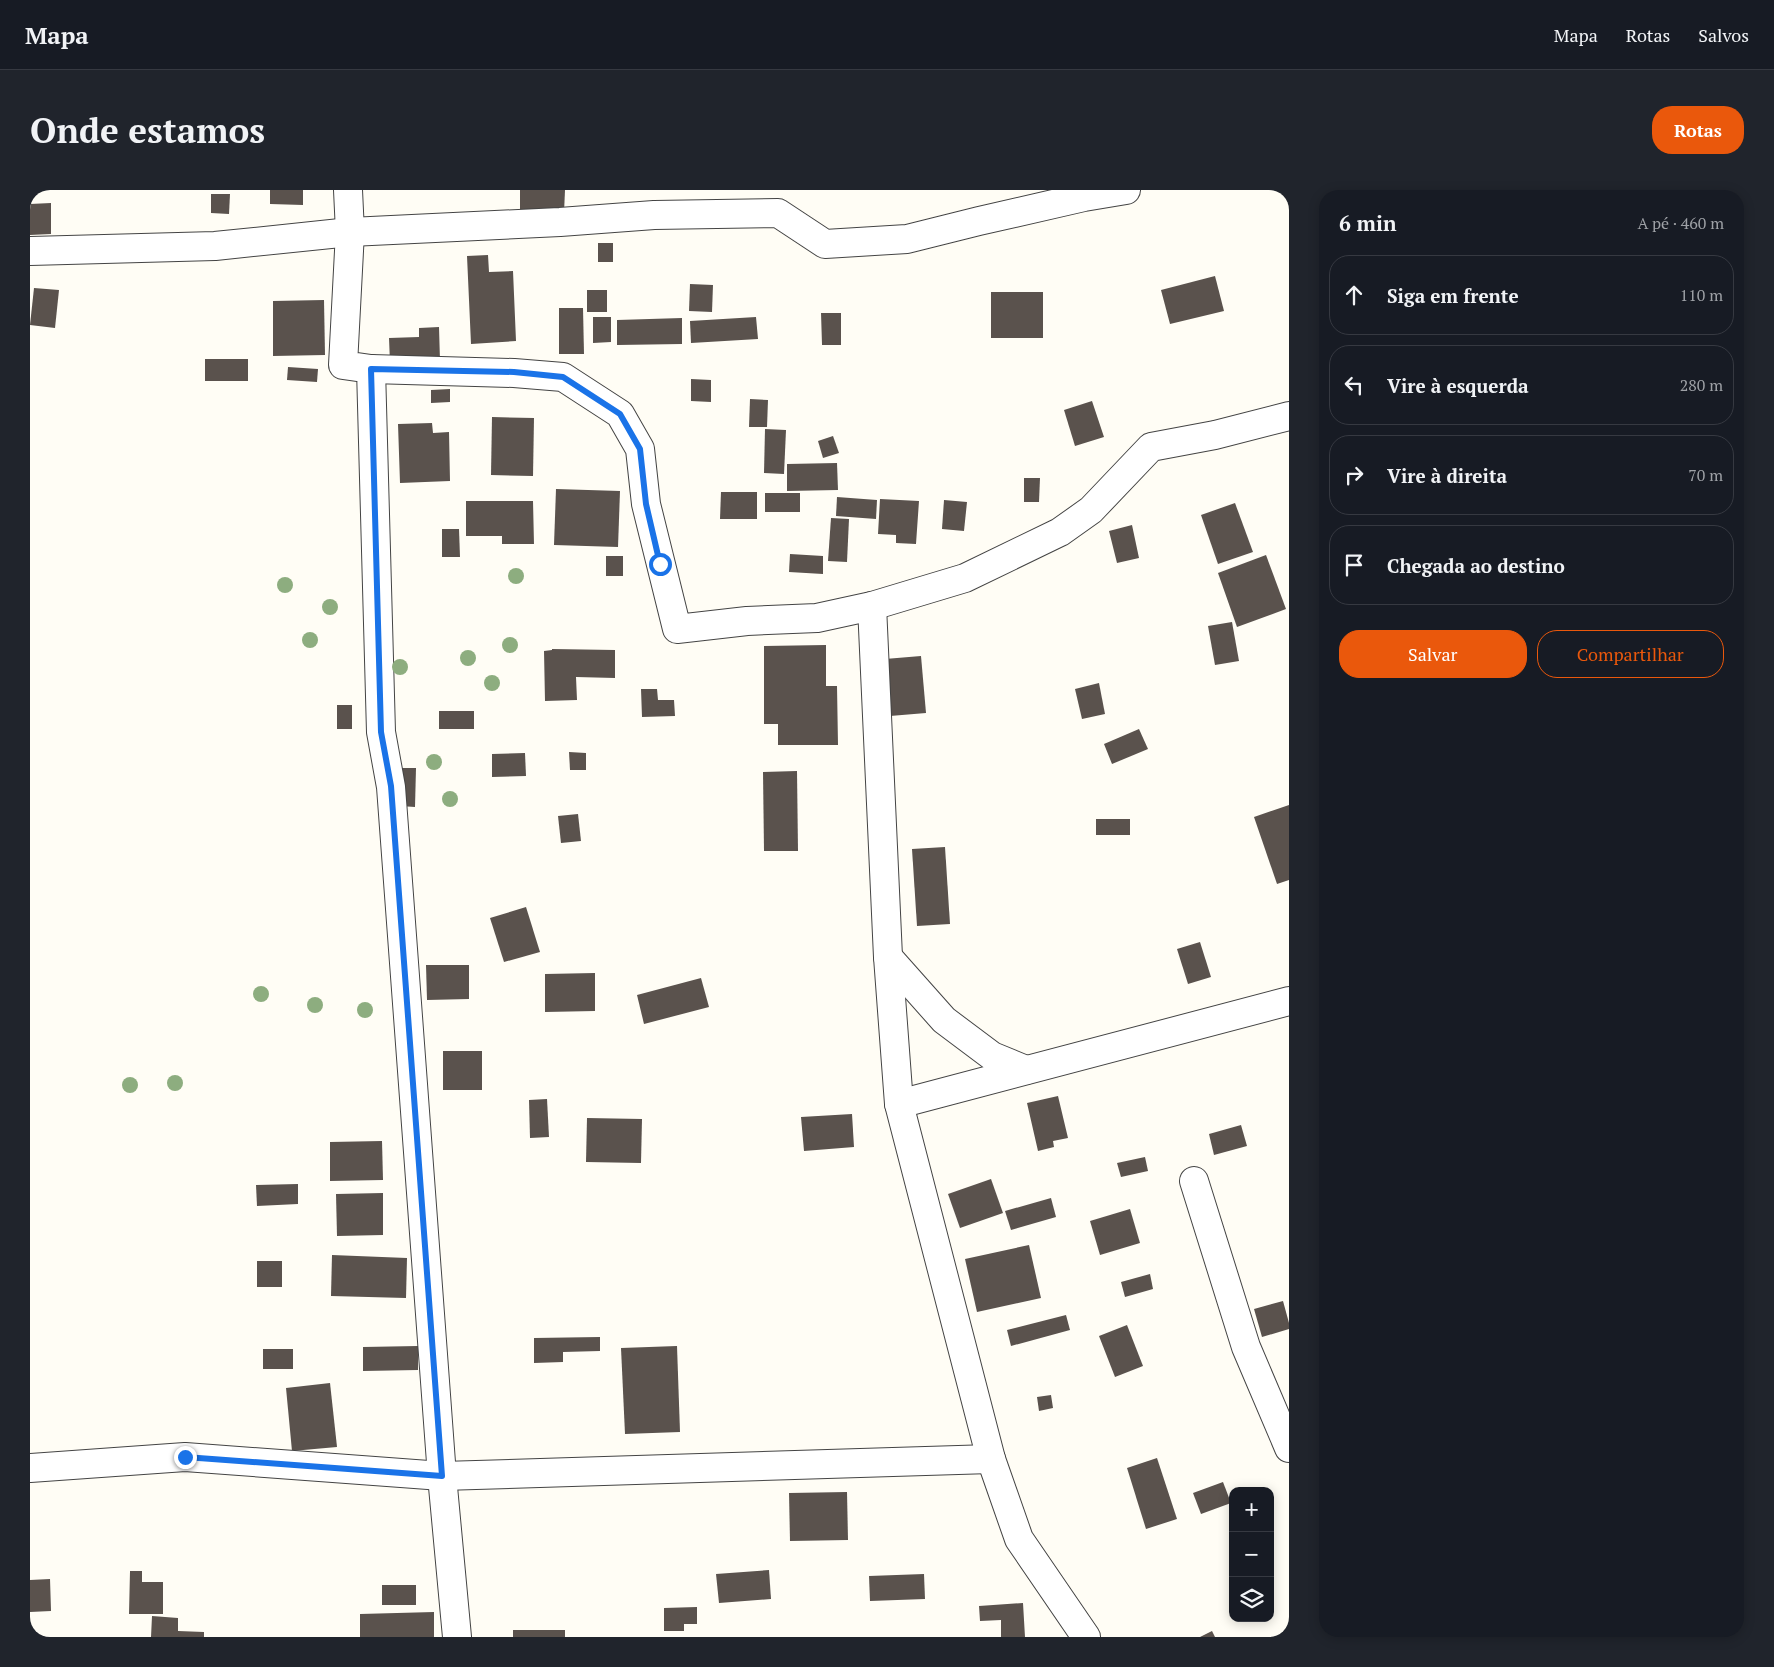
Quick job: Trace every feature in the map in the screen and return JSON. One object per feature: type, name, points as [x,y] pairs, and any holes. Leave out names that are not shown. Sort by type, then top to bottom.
[{"type":"street","points":[[348,190],[350,232],[343,365],[371,369],[514,372],[563,377],[620,414],[640,449],[646,504],[677,629],[747,621],[817,618],[872,606],[965,578],[1060,532],[1092,510],[1151,447],[1215,435],[1289,416]]},
{"type":"street","points":[[30,251],[215,246],[350,232],[560,222],[654,215],[778,213],[825,244],[907,239],[979,220],[1084,197],[1126,190]]},
{"type":"street","points":[[371,369],[381,732],[391,786],[442,1476],[457,1637]]},
{"type":"street","points":[[872,606],[888,957],[899,1104],[991,1459],[1019,1539],[1086,1637]]},
{"type":"street","points":[[888,957],[944,1020],[992,1056],[1026,1070]]},
{"type":"street","points":[[899,1104],[1289,1002]]},
{"type":"street","points":[[1194,1181],[1246,1347],[1289,1448]]},
{"type":"street","points":[[30,1468],[185,1457],[442,1476],[991,1459]]},
{"type":"building","points":[[270,190],[303,190],[303,205],[270,204]]},
{"type":"building","points":[[520,190],[565,190],[564,213],[520,213]]},
{"type":"building","points":[[211,194],[230,194],[229,214],[211,213]]},
{"type":"building","points":[[51,203],[51,234],[30,235],[30,204]]},
{"type":"building","points":[[598,243],[613,243],[613,262],[598,262]]},
{"type":"building","points":[[488,255],[489,272],[513,271],[516,341],[471,344],[467,256]]},
{"type":"building","points":[[1215,276],[1224,311],[1170,324],[1161,290]]},
{"type":"building","points":[[690,284],[713,285],[712,312],[689,311]]},
{"type":"building","points":[[34,288],[59,290],[55,328],[30,325]]},
{"type":"building","points":[[587,290],[607,290],[607,312],[587,312]]},
{"type":"building","points":[[991,292],[1043,292],[1043,338],[991,338]]},
{"type":"building","points":[[324,300],[325,355],[273,356],[273,301]]},
{"type":"building","points":[[559,308],[583,308],[584,354],[559,354]]},
{"type":"building","points":[[821,313],[841,313],[841,345],[822,345]]},
{"type":"building","points":[[593,317],[611,317],[611,342],[593,343]]},
{"type":"building","points":[[756,317],[758,339],[691,343],[690,321]]},
{"type":"building","points":[[682,318],[682,344],[617,345],[617,320]]},
{"type":"building","points":[[439,327],[440,361],[390,363],[389,338],[419,337],[419,328]]},
{"type":"building","points":[[205,359],[248,359],[248,381],[205,381]]},
{"type":"building","points":[[288,367],[318,369],[317,382],[287,380]]},
{"type":"building","points":[[691,379],[711,380],[711,402],[691,401]]},
{"type":"building","points":[[450,389],[450,402],[431,403],[431,390]]},
{"type":"building","points":[[750,399],[768,400],[767,427],[749,427]]},
{"type":"building","points":[[1092,401],[1104,437],[1075,446],[1064,410]]},
{"type":"building","points":[[492,417],[534,418],[533,476],[491,475]]},
{"type":"building","points":[[432,423],[433,433],[449,432],[450,481],[400,483],[398,424]]},
{"type":"building","points":[[765,429],[786,430],[784,474],[764,473]]},
{"type":"building","points":[[833,436],[839,453],[823,458],[818,441]]},
{"type":"building","points":[[837,463],[838,490],[787,491],[787,464]]},
{"type":"building","points":[[1024,478],[1040,478],[1039,502],[1024,502]]},
{"type":"building","points":[[556,489],[620,491],[618,547],[554,545]]},
{"type":"building","points":[[721,492],[757,492],[757,519],[720,519]]},
{"type":"building","points":[[765,493],[800,493],[800,512],[765,512]]},
{"type":"building","points":[[837,497],[877,500],[876,519],[836,516]]},
{"type":"building","points":[[880,499],[919,501],[916,544],[896,543],[896,535],[878,534]]},
{"type":"building","points":[[944,500],[967,502],[964,531],[942,529]]},
{"type":"building","points":[[466,501],[533,501],[534,544],[502,544],[502,536],[466,536]]},
{"type":"building","points":[[1235,503],[1253,552],[1218,564],[1201,515]]},
{"type":"building","points":[[831,518],[849,519],[847,562],[828,561]]},
{"type":"building","points":[[1132,525],[1139,558],[1117,563],[1109,531]]},
{"type":"building","points":[[442,529],[459,529],[460,557],[442,557]]},
{"type":"building","points":[[790,554],[823,556],[823,574],[789,572]]},
{"type":"building","points":[[1266,555],[1286,609],[1237,627],[1218,573]]},
{"type":"building","points":[[606,556],[623,556],[623,576],[606,576]]},
{"type":"building","points":[[1232,622],[1239,661],[1215,665],[1208,626]]},
{"type":"building","points":[[826,645],[826,686],[837,686],[838,745],[778,745],[778,724],[764,724],[764,646]]},
{"type":"building","points":[[552,649],[615,650],[615,678],[576,677],[577,700],[545,701],[544,651]]},
{"type":"building","points":[[921,656],[926,713],[890,716],[885,659]]},
{"type":"building","points":[[1099,683],[1105,714],[1082,719],[1075,689]]},
{"type":"building","points":[[641,689],[657,689],[658,700],[674,700],[675,716],[642,717]]},
{"type":"building","points":[[337,705],[352,705],[352,729],[337,729]]},
{"type":"building","points":[[439,711],[474,711],[474,729],[439,729]]},
{"type":"building","points":[[1139,729],[1148,749],[1112,764],[1104,744]]},
{"type":"building","points":[[569,752],[586,753],[586,770],[570,770]]},
{"type":"building","points":[[525,753],[526,776],[492,777],[492,754]]},
{"type":"building","points":[[400,768],[416,768],[415,807],[400,806]]},
{"type":"building","points":[[797,771],[798,851],[764,851],[763,772]]},
{"type":"building","points":[[1289,805],[1289,880],[1277,884],[1254,817]]},
{"type":"building","points":[[578,814],[581,841],[561,843],[558,816]]},
{"type":"building","points":[[1096,819],[1130,819],[1130,835],[1096,835]]},
{"type":"building","points":[[945,847],[950,924],[917,926],[912,849]]},
{"type":"building","points":[[526,907],[540,952],[504,962],[490,918]]},
{"type":"building","points":[[1200,942],[1211,977],[1188,984],[1177,949]]},
{"type":"building","points":[[426,965],[469,965],[469,999],[427,1000]]},
{"type":"building","points":[[595,973],[595,1011],[545,1012],[545,974]]},
{"type":"building","points":[[701,978],[709,1007],[644,1024],[637,995]]},
{"type":"building","points":[[443,1051],[482,1051],[482,1090],[443,1090]]},
{"type":"building","points":[[1058,1096],[1068,1138],[1053,1141],[1054,1147],[1038,1151],[1027,1103]]},
{"type":"building","points":[[547,1099],[549,1137],[530,1138],[529,1100]]},
{"type":"building","points":[[852,1114],[854,1147],[804,1151],[801,1117]]},
{"type":"building","points":[[587,1118],[642,1119],[641,1163],[586,1162]]},
{"type":"building","points":[[1241,1125],[1247,1146],[1214,1155],[1209,1134]]},
{"type":"building","points":[[382,1141],[383,1180],[330,1181],[330,1142]]},
{"type":"building","points":[[1145,1157],[1148,1171],[1121,1177],[1117,1163]]},
{"type":"building","points":[[991,1179],[1003,1213],[960,1228],[948,1194]]},
{"type":"building","points":[[298,1184],[298,1204],[257,1206],[256,1185]]},
{"type":"building","points":[[383,1193],[383,1235],[337,1236],[336,1194]]},
{"type":"building","points":[[1051,1198],[1056,1217],[1011,1230],[1005,1211]]},
{"type":"building","points":[[1130,1209],[1140,1243],[1100,1255],[1090,1221]]},
{"type":"building","points":[[1029,1245],[1041,1298],[977,1312],[965,1259]]},
{"type":"building","points":[[332,1255],[407,1258],[406,1298],[331,1296]]},
{"type":"building","points":[[257,1261],[282,1261],[282,1287],[257,1287]]},
{"type":"building","points":[[1150,1274],[1153,1289],[1125,1297],[1121,1282]]},
{"type":"building","points":[[1283,1301],[1289,1329],[1262,1337],[1254,1309]]},
{"type":"building","points":[[1066,1315],[1070,1330],[1011,1346],[1007,1330]]},
{"type":"building","points":[[1127,1325],[1143,1366],[1115,1377],[1099,1336]]},
{"type":"building","points":[[600,1337],[600,1351],[563,1352],[563,1362],[534,1363],[534,1338]]},
{"type":"building","points":[[418,1346],[418,1370],[363,1371],[363,1347]]},
{"type":"building","points":[[677,1346],[680,1432],[625,1434],[621,1348]]},
{"type":"building","points":[[263,1349],[293,1349],[293,1369],[263,1369]]},
{"type":"building","points":[[330,1383],[337,1447],[292,1451],[286,1388]]},
{"type":"building","points":[[1051,1395],[1053,1408],[1039,1411],[1037,1397]]},
{"type":"building","points":[[1157,1458],[1177,1519],[1146,1529],[1127,1468]]},
{"type":"building","points":[[1223,1482],[1229,1498],[1229,1504],[1201,1514],[1193,1493]]},
{"type":"building","points":[[847,1492],[848,1540],[790,1541],[789,1493]]},
{"type":"building","points":[[769,1570],[771,1599],[719,1603],[716,1574]]},
{"type":"building","points":[[130,1571],[142,1571],[142,1582],[163,1582],[163,1614],[129,1614]]},
{"type":"building","points":[[924,1574],[925,1599],[870,1601],[869,1576]]},
{"type":"building","points":[[50,1579],[51,1611],[30,1612],[30,1580]]},
{"type":"building","points":[[382,1585],[416,1585],[416,1605],[382,1605]]},
{"type":"building","points":[[1023,1603],[1025,1637],[1001,1637],[1001,1620],[980,1621],[979,1606]]},
{"type":"building","points":[[697,1607],[697,1624],[684,1624],[684,1631],[664,1631],[664,1608]]},
{"type":"building","points":[[434,1612],[434,1637],[360,1637],[360,1614]]},
{"type":"building","points":[[152,1616],[178,1618],[178,1631],[204,1632],[204,1637],[151,1637]]},
{"type":"building","points":[[513,1630],[565,1630],[565,1637],[513,1637]]},
{"type":"building","points":[[1212,1631],[1215,1637],[1200,1637]]},
{"type":"route","points":[[185,1457],[442,1476],[391,786],[381,732],[371,369],[514,372],[563,377],[620,414],[640,449],[646,504],[660,564]]}]
